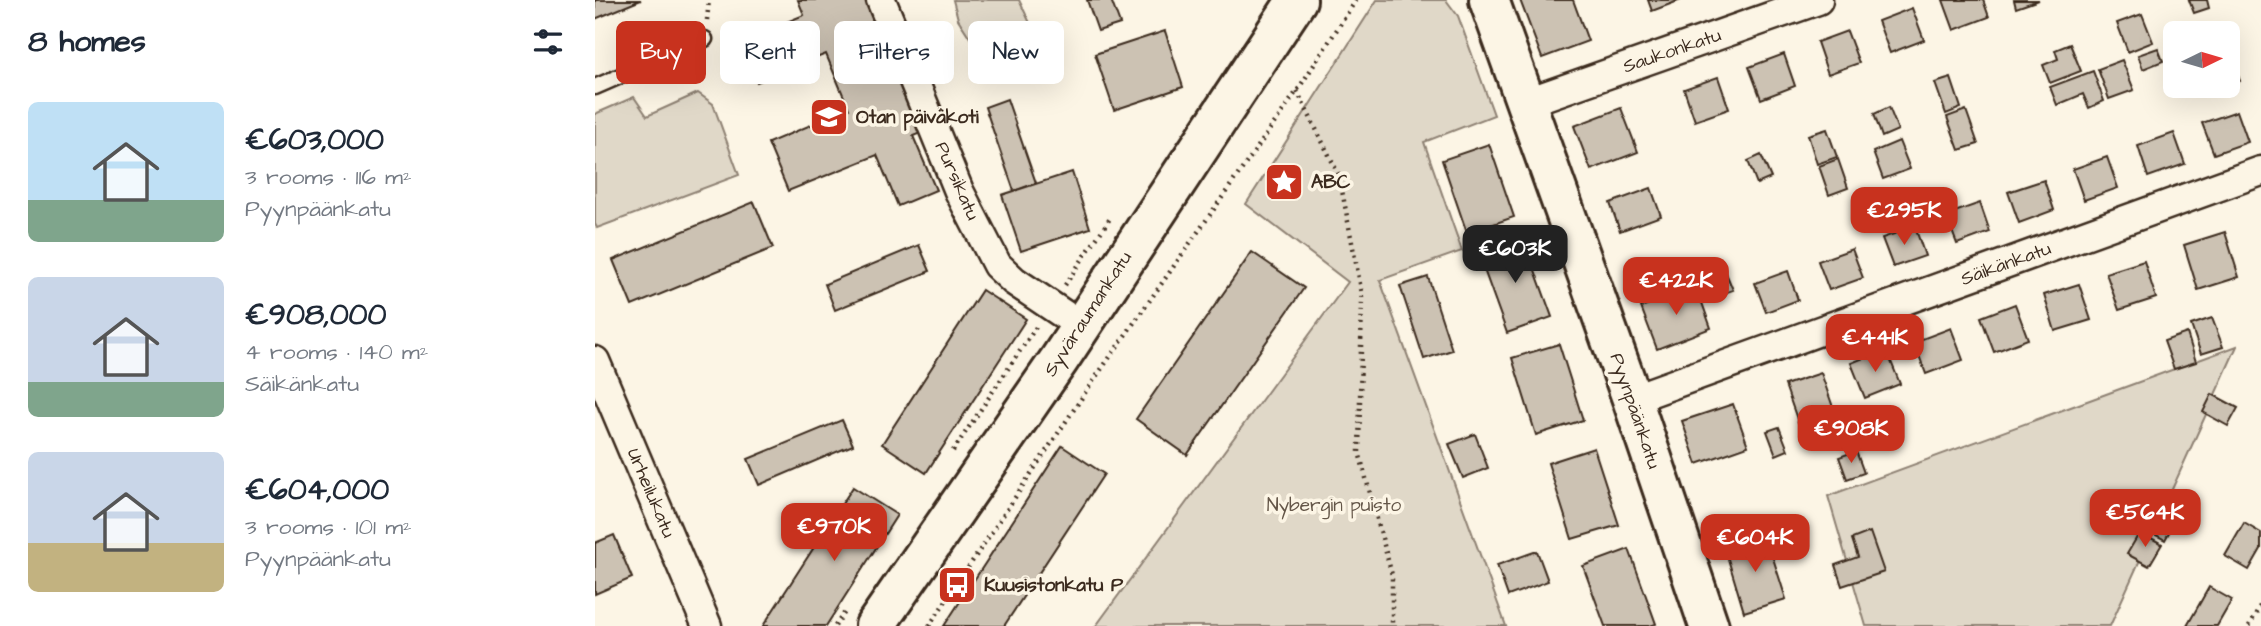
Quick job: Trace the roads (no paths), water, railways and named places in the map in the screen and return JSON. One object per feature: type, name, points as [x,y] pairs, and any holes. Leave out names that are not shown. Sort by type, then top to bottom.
[{"type":"main road","name":"Syväraumankatu","points":[[875,626],[1081,326],[1297,0]]},
{"type":"main road","name":"Pyynpäänkatu","points":[[1489,0],[1632,399],[1709,626]]},
{"type":"street","name":"Pursikatu","points":[[881,0],[959,191],[997,265],[1014,281],[1081,326]]},
{"type":"street","name":"Saukonkatu","points":[[1525,103],[1818,0]]},
{"type":"street","name":"Säikänkatu","points":[[1632,399],[2261,171]]},
{"type":"street","name":"Urheilukatu","points":[[595,361],[708,626]]},
{"type":"lane","points":[[595,87],[616,78]]},
{"type":"place","name":"Otan päiväkoti","points":[[829,117]]},
{"type":"place","name":"ABC","points":[[1284,182]]},
{"type":"place","name":"Kuusistonkatu P","points":[[957,585]]},
{"type":"park label","name":"Nybergin puisto","points":[[1334,505]]}]
